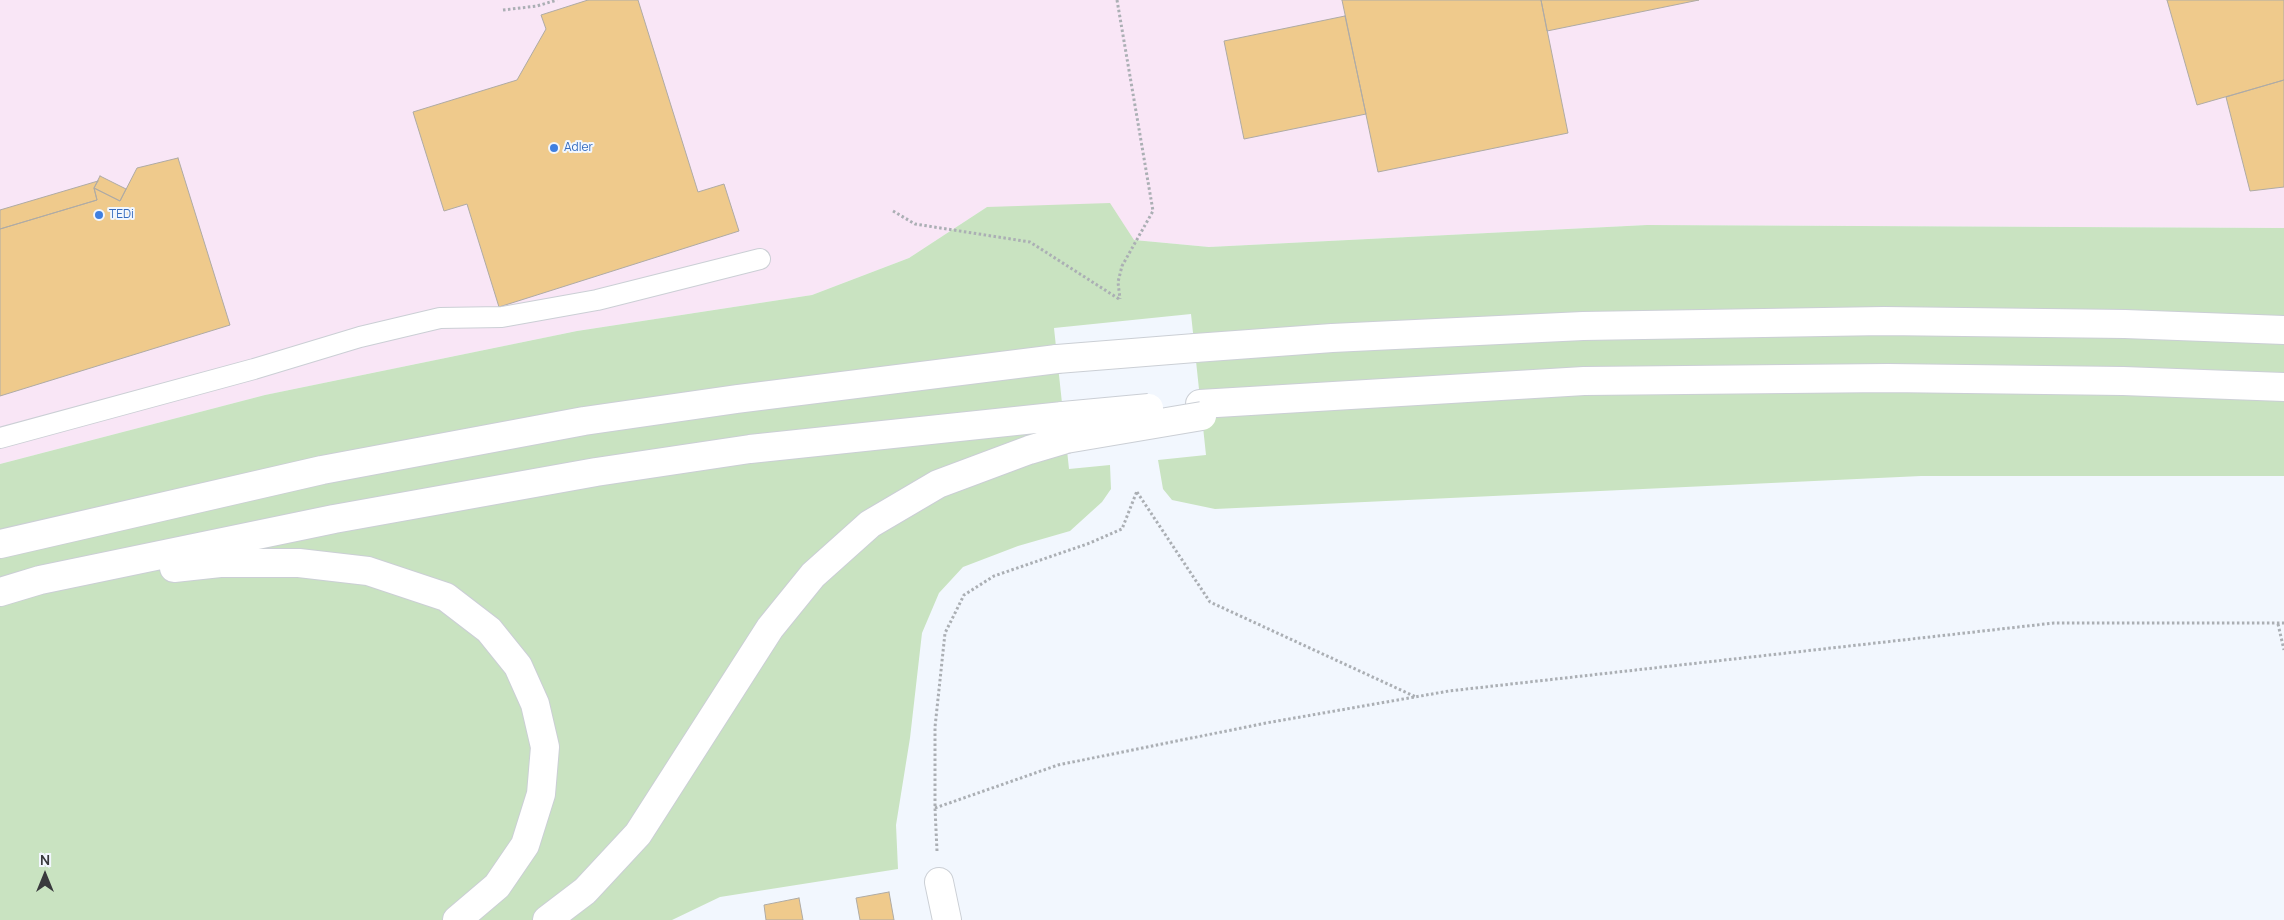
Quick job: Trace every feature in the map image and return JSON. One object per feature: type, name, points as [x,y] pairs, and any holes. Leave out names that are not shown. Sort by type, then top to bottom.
[{"type":"main road","points":[[0,544],[322,470],[584,422],[737,398],[1057,359],[1332,338],[1583,326],[1884,321],[2125,324],[2284,330]]},
{"type":"main road","points":[[0,592],[40,580],[334,519],[596,472],[750,449],[1064,427],[1345,394],[1584,381],[1898,378],[2123,381],[2284,387]]},
{"type":"main road","points":[[547,920],[585,892],[638,834],[770,628],[813,575],[870,524],[938,484],[1029,450],[1064,427]]},
{"type":"main road","points":[[40,580],[220,563],[299,563],[368,571],[446,597],[488,630],[518,666],[535,704],[545,747],[542,794],[521,852],[497,886],[457,920]]},
{"type":"main road","points":[[939,882],[947,920]]},
{"type":"lane","points":[[0,438],[254,369],[360,336],[440,318],[502,317],[597,300],[760,259]]},
{"type":"path","points":[[503,10],[537,6],[557,0]]},
{"type":"path","points":[[893,211],[915,224],[1030,242],[1120,299],[1118,282],[1122,266],[1153,211],[1117,0]]},
{"type":"path","points":[[939,882],[935,808],[935,727],[945,633],[964,595],[994,576],[1090,543],[1122,529],[1137,491],[1210,602],[1416,698]]},
{"type":"path","points":[[935,808],[1058,765],[1266,723],[1449,691],[2054,623],[2284,623]]},
{"type":"path","points":[[2278,624],[2284,655]]},
{"type":"shaded area","points":[[0,0],[2284,0],[2284,228],[1647,225],[1209,247],[1134,240],[987,207],[909,258],[812,295],[577,331],[265,395],[0,464]]},
{"type":"green space","points":[[1110,203],[1134,240],[1209,247],[1647,225],[2284,228],[2284,476],[1921,476],[1215,509],[1172,500],[1163,489],[1158,460],[1206,455],[1191,314],[1054,328],[1069,469],[1110,465],[1111,489],[1102,502],[1070,531],[1018,546],[963,567],[939,593],[922,633],[910,738],[896,825],[898,869],[720,897],[672,920],[0,920],[0,464],[265,395],[577,331],[812,295],[909,258],[987,207]]},
{"type":"building","name":"Adler","points":[[588,0],[638,0],[698,192],[724,184],[739,231],[499,307],[467,204],[444,211],[413,112],[517,80],[546,29],[541,15]]},
{"type":"building","points":[[1342,0],[1541,0],[1568,133],[1378,172]]},
{"type":"building","points":[[1541,0],[1699,0],[1547,31]]},
{"type":"building","points":[[2167,0],[2284,0],[2284,80],[2197,105]]},
{"type":"building","points":[[1345,16],[1366,114],[1244,139],[1224,41]]},
{"type":"building","points":[[2284,80],[2284,187],[2250,191],[2226,97]]},
{"type":"building","points":[[178,158],[230,325],[0,396],[0,229],[97,200],[94,188],[120,201],[137,168]]},
{"type":"building","points":[[100,176],[126,189],[120,201],[94,188]]},
{"type":"building","points":[[98,181],[94,188],[97,200],[0,229],[0,210]]},
{"type":"building","points":[[889,892],[894,920],[860,920],[856,898]]},
{"type":"building","points":[[799,898],[803,920],[766,920],[764,905]]},
{"type":"place","name":"Adler","points":[[554,148]]},
{"type":"place","name":"TEDi","points":[[99,215]]}]
